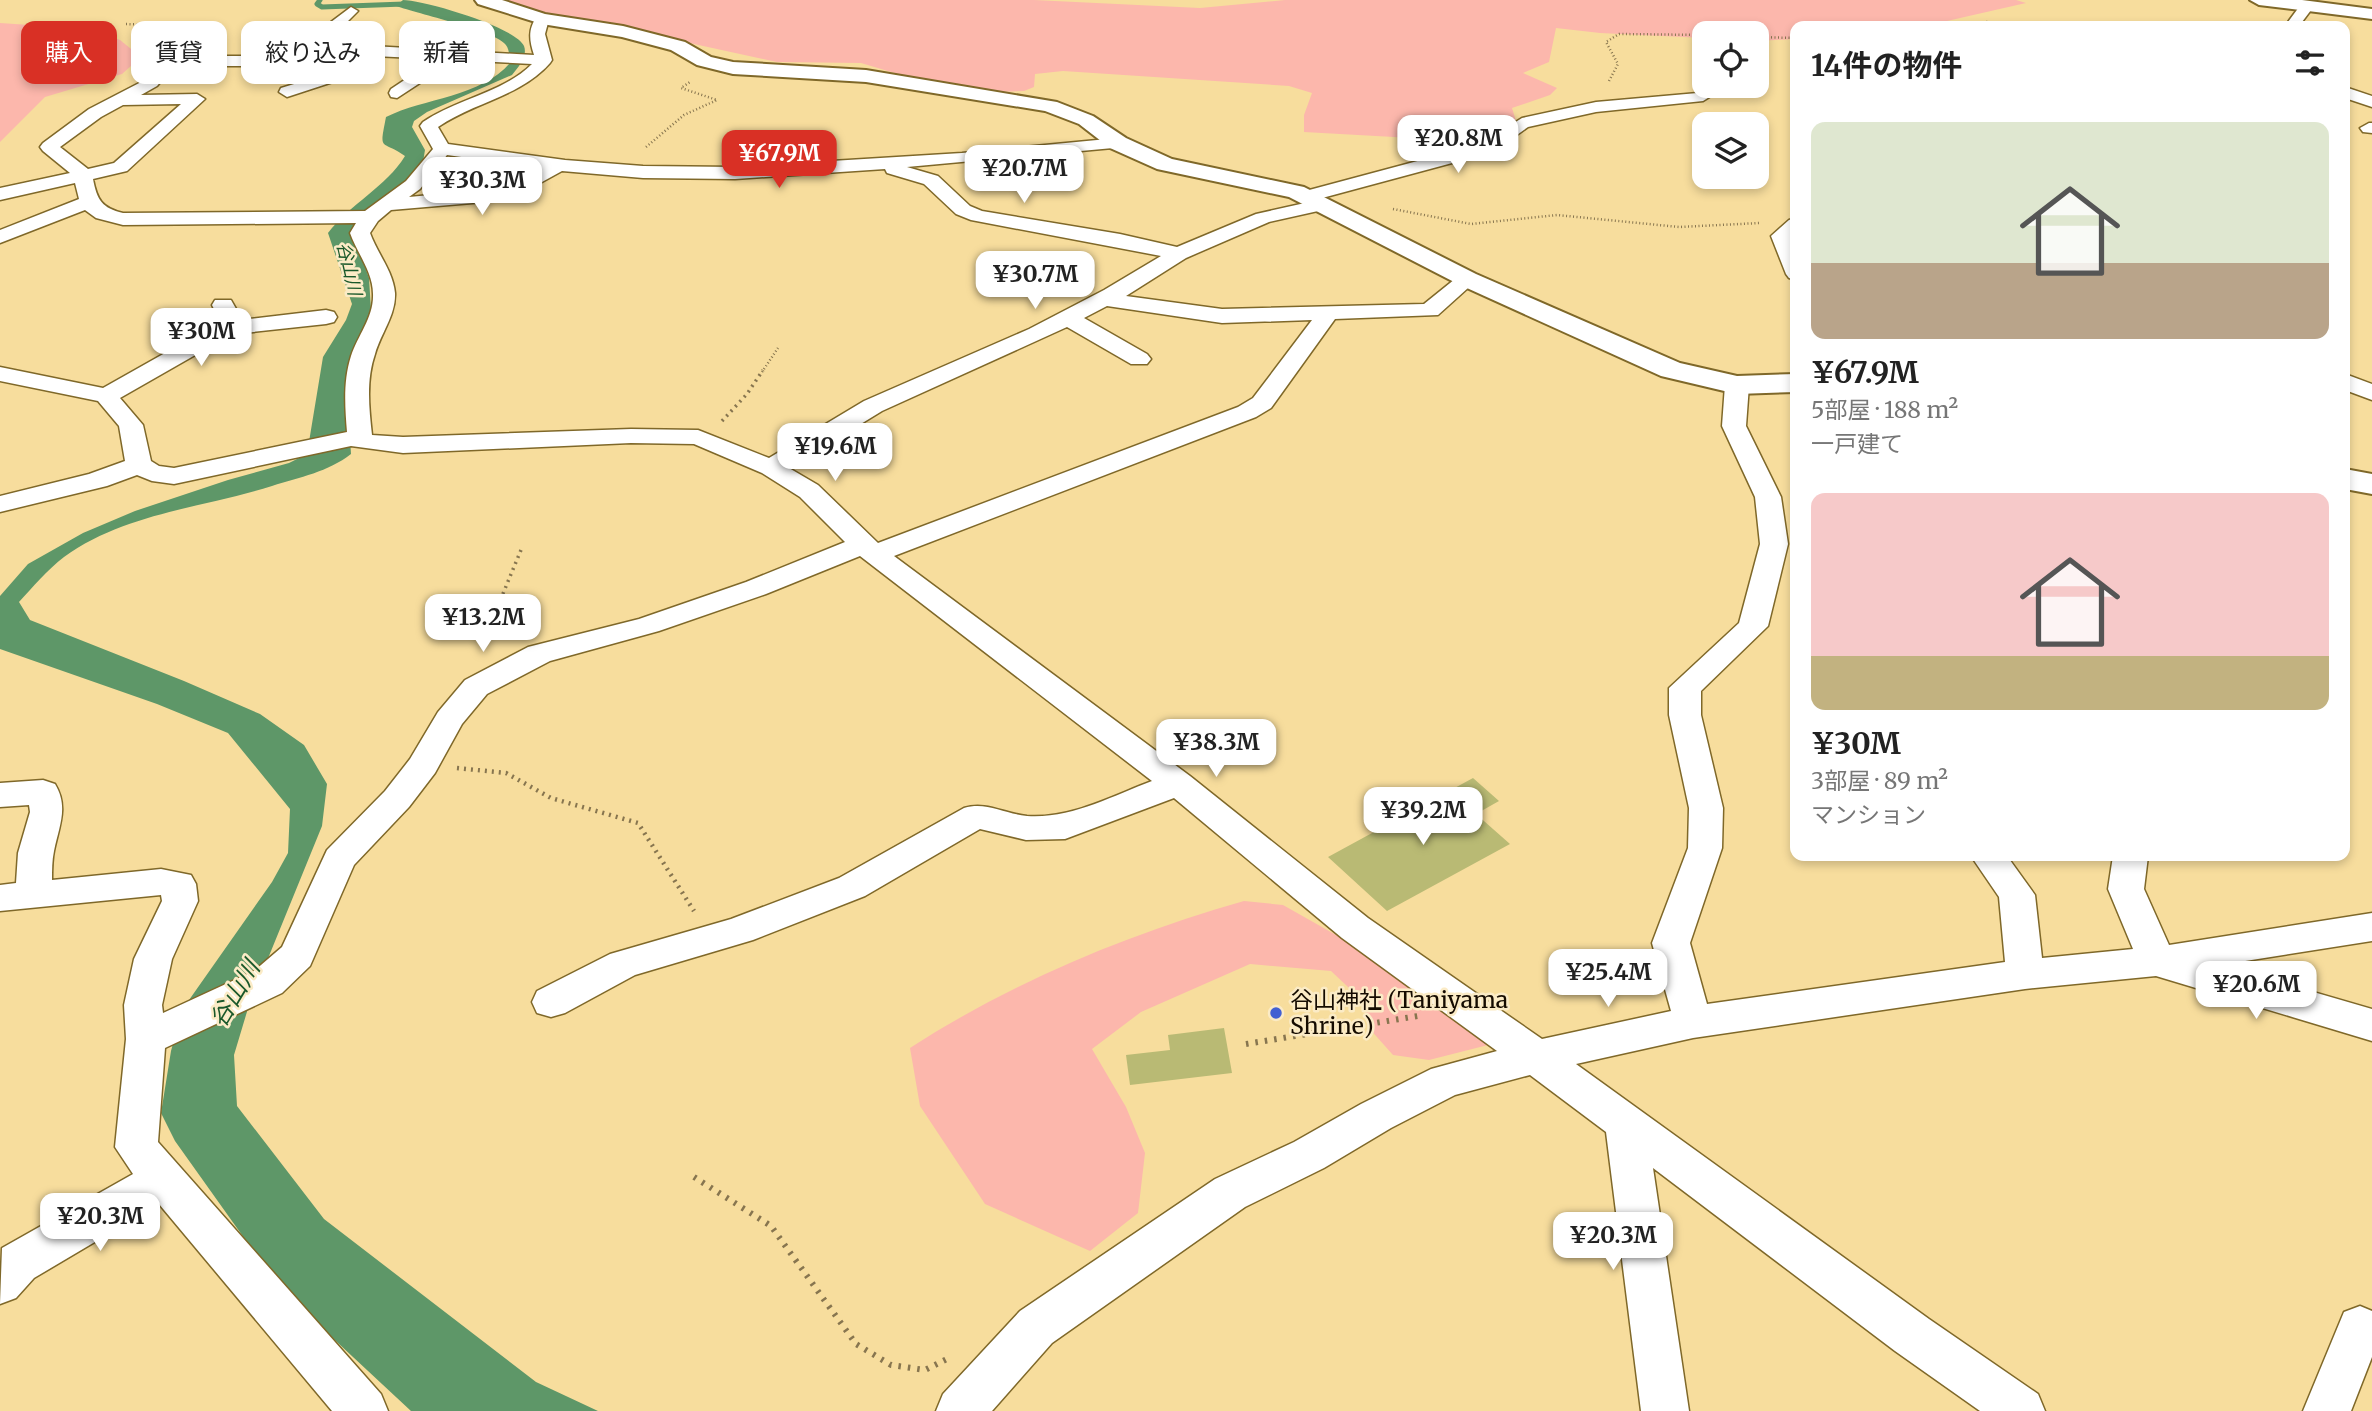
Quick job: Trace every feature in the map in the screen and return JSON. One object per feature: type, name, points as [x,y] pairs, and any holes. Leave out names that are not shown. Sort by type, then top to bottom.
[{"type":"street","points":[[484,0],[542,19],[623,32],[678,46],[704,61],[720,65],[866,76],[1050,106],[1086,120],[1118,143],[1165,164],[1296,192],[1467,279],[1671,370],[1737,385],[1790,383]]},
{"type":"street","points":[[2259,0],[2372,14]]},
{"type":"street","points":[[2296,21],[2307,6]]},
{"type":"street","points":[[339,21],[351,11]]},
{"type":"street","points":[[542,19],[537,26],[537,43],[544,60]]},
{"type":"street","points":[[495,57],[544,60]]},
{"type":"street","points":[[442,149],[429,126],[455,108],[519,81],[537,69],[544,60]]},
{"type":"street","points":[[149,84],[124,100],[95,113],[49,147],[83,177],[87,202],[100,215],[123,219],[339,218],[496,195],[515,189],[558,165]]},
{"type":"street","points":[[287,92],[312,84]]},
{"type":"street","points":[[397,93],[410,84]]},
{"type":"street","points":[[2350,94],[2372,102]]},
{"type":"street","points":[[771,468],[873,406],[978,362],[1067,318],[1179,254],[1263,218],[1312,201],[1339,187],[1488,148],[1521,123],[1596,107],[1692,97]]},
{"type":"street","points":[[0,194],[120,167],[197,99],[124,100]]},
{"type":"street","points":[[442,149],[558,165],[619,170],[735,173],[1118,143]]},
{"type":"street","points":[[442,149],[413,185],[379,211],[360,233],[365,250],[379,274],[384,292],[381,317],[364,353],[356,383],[360,441],[403,446],[631,436],[698,437],[771,468],[809,491],[869,549],[1178,784],[1355,928],[1536,1057],[1912,1335],[2021,1411]]},
{"type":"street","points":[[873,164],[931,180],[963,210],[978,216],[1120,240],[1179,254]]},
{"type":"street","points":[[0,237],[87,202]]},
{"type":"street","points":[[1790,229],[1782,236],[1790,259]]},
{"type":"street","points":[[1104,299],[1222,316],[1430,310],[1467,279]]},
{"type":"street","points":[[106,396],[189,349],[228,314],[223,304]]},
{"type":"street","points":[[146,1039],[268,982],[297,956],[339,859],[397,799],[423,765],[449,719],[476,687],[539,654],[649,625],[756,589],[1247,412],[1262,403],[1328,314]]},
{"type":"street","points":[[212,330],[326,317]]},
{"type":"street","points":[[1067,318],[1139,359]]},
{"type":"street","points":[[0,373],[106,396],[131,425],[139,465],[152,473],[174,476],[360,437]]},
{"type":"street","points":[[2350,383],[2372,393]]},
{"type":"street","points":[[1693,1022],[1671,943],[1705,848],[1706,808],[1685,715],[1685,688],[1754,626],[1774,544],[1768,497],[1734,426],[1737,385]]},
{"type":"street","points":[[0,504],[98,480],[139,465]]},
{"type":"street","points":[[2350,480],[2372,484]]},
{"type":"street","points":[[551,1002],[623,964],[711,939],[852,887],[976,816],[1026,828],[1065,827],[1178,784]]},
{"type":"street","points":[[0,795],[43,793],[47,812],[36,853],[17,896],[161,881],[178,884],[180,901],[153,959],[143,1005],[146,1039],[136,1147],[364,1411]]},
{"type":"street","points":[[1992,861],[2017,895],[2025,974]]},
{"type":"street","points":[[2130,861],[2126,889],[2157,961]]},
{"type":"street","points":[[960,1411],[1036,1327],[1230,1193],[1309,1155],[1376,1116],[1446,1081],[1536,1057],[1693,1022],[2025,974],[2157,961],[2372,927]]},
{"type":"street","points":[[2157,961],[2372,1025]]},
{"type":"street","points":[[1626,1124],[1665,1411]]},
{"type":"street","points":[[0,1283],[18,1263],[164,1179]]},
{"type":"street","points":[[2327,1411],[2360,1328]]},
{"type":"path","points":[[125,24],[131,24]]},
{"type":"path","points":[[1596,107],[1618,64],[1606,41],[1619,34],[1692,35]]},
{"type":"path","points":[[1769,37],[1790,38]]},
{"type":"path","points":[[619,170],[684,115],[717,100],[681,88],[720,65]]},
{"type":"path","points":[[1339,187],[1371,203],[1471,224],[1557,215],[1679,228],[1790,224]]},
{"type":"path","points":[[704,440],[747,394],[778,348]]},
{"type":"path","points":[[521,550],[502,596],[539,654]]},
{"type":"path","points":[[423,765],[506,773],[551,798],[638,823],[711,939]]},
{"type":"path","points":[[1247,1044],[1467,1008]]},
{"type":"path","points":[[694,1177],[771,1226],[856,1345],[891,1365],[925,1370],[959,1352]]},
{"type":"shaded area","points":[[505,0],[1034,0],[1200,8],[1285,0],[2016,0],[2026,3],[1947,21],[1790,21],[1790,39],[1769,40],[1769,21],[1692,21],[1692,37],[1556,28],[1549,62],[1523,73],[1557,88],[1550,95],[1512,108],[1516,121],[1469,132],[1412,138],[1304,132],[1304,115],[1312,93],[1289,86],[1063,71],[1035,74],[1034,87],[1024,91],[996,92],[908,77],[861,63],[777,62],[616,27],[547,16]]},
{"type":"shaded area","points":[[0,23],[21,24],[21,84],[89,84],[45,97],[0,142]]},
{"type":"shaded area","points":[[117,39],[131,49],[131,66],[117,75]]},
{"type":"shaded area","points":[[1244,901],[1283,905],[1375,957],[1488,1045],[1429,1060],[1393,1055],[1368,1027],[1364,1002],[1331,971],[1250,964],[1141,1012],[1092,1049],[1126,1107],[1145,1153],[1138,1213],[1090,1251],[985,1204],[920,1106],[910,1048],[989,1002],[1072,962],[1157,929]]},
{"type":"water","points":[[403,0],[414,1],[481,21],[446,21],[396,6]]},
{"type":"water","points":[[495,27],[517,39],[524,46],[525,54],[512,75],[495,82],[495,76],[510,63],[507,47],[497,38]]},
{"type":"water","name":"谷山川","points":[[482,84],[491,84],[427,112],[414,121],[412,127],[425,150],[423,162],[354,236],[369,278],[371,310],[346,377],[351,454],[323,470],[303,477],[165,513],[112,530],[64,557],[19,602],[30,620],[260,714],[304,745],[327,784],[322,826],[249,1005],[234,1055],[237,1106],[324,1219],[536,1382],[598,1411],[411,1411],[281,1290],[175,1141],[161,1113],[171,1051],[182,1010],[272,882],[288,853],[290,809],[228,733],[157,704],[0,649],[0,596],[28,564],[83,533],[135,511],[289,463],[307,454],[323,357],[346,320],[352,304],[328,233],[388,177],[405,156],[384,144],[386,117]]},
{"type":"building","points":[[1473,778],[1499,801],[1476,814],[1510,844],[1387,911],[1328,857]]},
{"type":"building","points":[[1224,1028],[1232,1073],[1130,1085],[1126,1055],[1170,1050],[1168,1035]]},
{"type":"waterway","points":[[320,0],[317,4],[322,7],[404,4]]},
{"type":"place","name":"谷山神社 (Taniyama Shrine)","points":[[1276,1013]]}]
